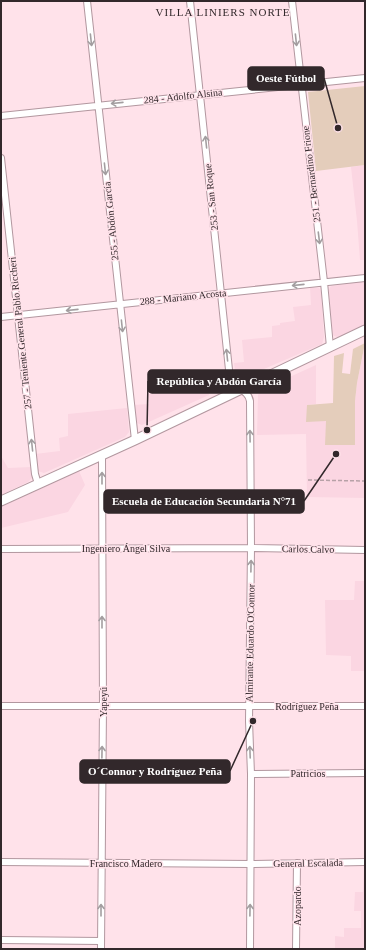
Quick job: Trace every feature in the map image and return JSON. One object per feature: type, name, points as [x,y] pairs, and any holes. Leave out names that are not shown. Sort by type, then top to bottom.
[{"type":"main road","points":[[1,501],[102,456],[365,330]]},
{"type":"street","name":"255 - Abdón García","points":[[87,1],[135,440]]},
{"type":"street","name":"253 - San Roque","points":[[190,1],[230,378],[234,385],[240,389]]},
{"type":"street","name":"251 - Bernardino Frione","points":[[292,1],[330,347]]},
{"type":"street","name":"284 - Adolfo Alsina","points":[[1,116],[365,78]]},
{"type":"street","name":"257 - Teniente General Pablo Riccheri","points":[[1,158],[35,474],[38,484]]},
{"type":"street","name":"288 - Mariano Acosta","points":[[1,318],[365,278]]},
{"type":"street","name":"Almirante Eduardo O'Connor","points":[[240,389],[249,395],[250,400],[250,949]]},
{"type":"street","name":"Yapeyú","points":[[101,949],[103,706],[102,456]]},
{"type":"street","name":"Ingeniero Ángel Silva","points":[[1,549],[251,548]]},
{"type":"street","name":"Carlos Calvo","points":[[251,548],[365,550]]},
{"type":"street","name":"Rodríguez Peña","points":[[1,706],[365,706]]},
{"type":"street","name":"Patricios","points":[[251,774],[365,773]]},
{"type":"street","name":"Francisco Madero","points":[[1,862],[251,864]]},
{"type":"street","name":"General Escalada","points":[[251,864],[365,862]]},
{"type":"street","name":"Azopardo","points":[[296,949],[297,863]]},
{"type":"street","points":[[1,940],[101,941]]},
{"type":"path","points":[[308,480],[365,481]]},
{"type":"shaded area","points":[[365,86],[365,165],[316,171],[308,92]]},
{"type":"shaded area","points":[[365,165],[365,260],[360,260],[351,167]]},
{"type":"shaded area","points":[[365,281],[365,325],[338,337],[334,336],[328,294],[330,287]]},
{"type":"shaded area","points":[[310,287],[319,288],[321,291],[324,337],[322,344],[238,380],[236,379],[234,363],[244,362],[242,340],[272,337],[272,326],[280,325],[280,323],[295,321],[293,307],[311,305]]},
{"type":"shaded area","points":[[365,343],[355,401],[355,445],[325,445],[326,421],[306,422],[307,405],[333,403],[334,356],[344,353],[342,373],[350,374],[353,349]]},
{"type":"shaded area","points":[[365,344],[365,498],[307,497],[306,434],[257,435],[258,395],[261,390],[316,365],[316,404],[307,405],[355,445],[355,401]]},
{"type":"shaded area","points":[[177,373],[178,380],[192,379],[192,375],[206,373],[209,395],[142,425],[137,423],[133,405],[149,404],[148,394],[156,393],[155,386],[168,384],[168,375]]},
{"type":"shaded area","points":[[127,408],[129,432],[125,437],[44,473],[38,471],[35,454],[60,451],[59,438],[68,436],[68,414]]},
{"type":"shaded area","points":[[1,456],[8,468],[31,467],[32,478],[28,482],[1,495]]},
{"type":"shaded area","points":[[79,471],[85,485],[68,512],[1,528],[1,507]]},
{"type":"shaded area","points":[[355,581],[365,581],[365,671],[351,671],[351,656],[326,655],[325,600],[354,600]]},
{"type":"shaded area","points":[[364,869],[365,949],[335,949],[335,936],[344,937],[344,928],[361,928],[361,911],[354,911],[355,892],[363,892]]},
{"type":"place","name":"Oeste Fútbol","points":[[338,128]]},
{"type":"place","name":"República y Abdón García","points":[[147,430]]},
{"type":"place","name":"Escuela de Educación Secundaria N°71","points":[[336,454]]},
{"type":"place","name":"O´Connor y Rodríguez Peña","points":[[253,721]]},
{"type":"district","name":"VILLA LINIERS NORTE","points":[[223,12]]}]
